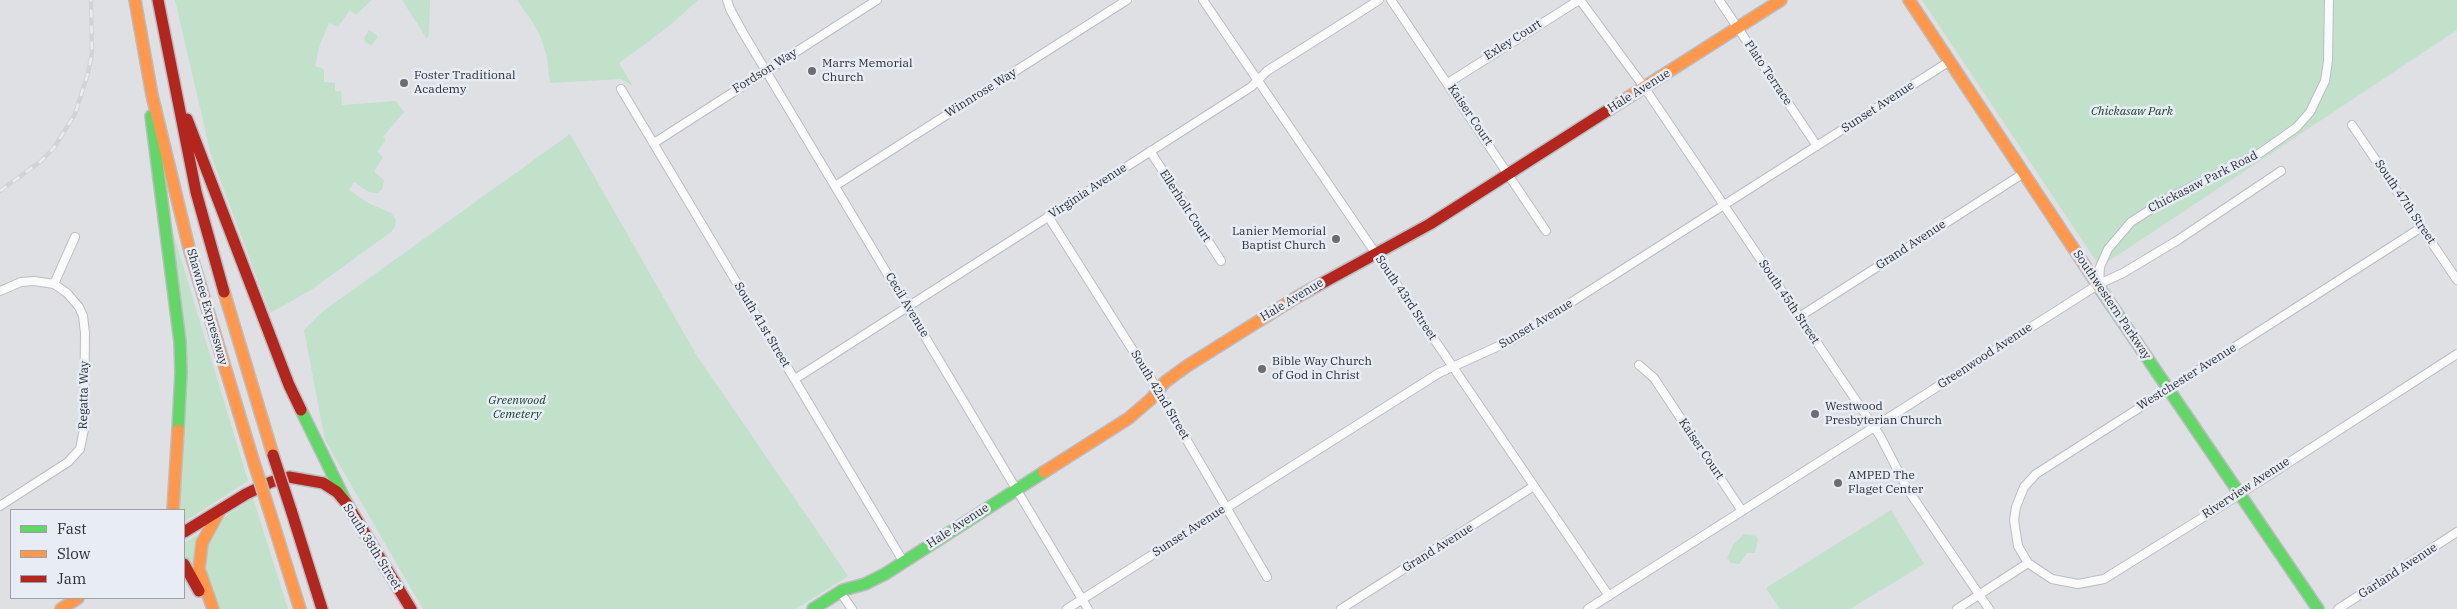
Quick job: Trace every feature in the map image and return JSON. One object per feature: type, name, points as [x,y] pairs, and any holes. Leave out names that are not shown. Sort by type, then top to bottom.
[{"type":"main road","name":"Shawnee Expressway","points":[[135,0],[152,95],[189,248],[300,609]]},
{"type":"main road","name":"Shawnee Expressway","points":[[158,0],[180,100],[185,145],[201,211],[234,330],[322,609]]},
{"type":"main road","name":"Hale Avenue","points":[[813,609],[840,592],[875,580],[1129,418],[1165,382],[1187,366],[1314,286],[1430,224],[1781,0]]},
{"type":"main road","name":"Southwestern Parkway","points":[[1909,0],[2318,609]]},
{"type":"main road","points":[[152,95],[150,122],[174,284],[180,342],[173,509]]},
{"type":"main road","points":[[180,100],[289,385],[347,504]]},
{"type":"main road","name":"South 38th Street","points":[[185,531],[246,494],[289,477],[323,483],[337,492],[347,504],[410,609]]},
{"type":"main road","points":[[212,609],[204,588],[199,561],[206,532],[220,510]]},
{"type":"main road","points":[[185,566],[212,609]]},
{"type":"main road","points":[[61,609],[76,599]]},
{"type":"street","name":"Cecil Avenue","points":[[728,0],[730,9],[742,31],[1088,609]]},
{"type":"street","name":"Fordson Way","points":[[654,143],[877,0]]},
{"type":"street","name":"Winnrose Way","points":[[835,186],[1127,0]]},
{"type":"street","name":"South 43rd Street","points":[[1203,0],[1609,596]]},
{"type":"street","name":"Virginia Avenue","points":[[795,379],[1251,87],[1267,72],[1379,0]]},
{"type":"street","name":"Kaiser Court","points":[[1391,0],[1448,82],[1546,231]]},
{"type":"street","name":"Exley Court","points":[[1448,82],[1579,0]]},
{"type":"street","name":"South 45th Street","points":[[1579,0],[1644,87],[1799,317],[1873,427],[1908,490],[1989,609]]},
{"type":"street","name":"Plato Terrace","points":[[1719,0],[1817,146]]},
{"type":"street","name":"Chickasaw Park Road","points":[[2099,284],[2100,267],[2108,250],[2120,232],[2130,222],[2167,199],[2260,153],[2297,127],[2310,112],[2324,81],[2328,61],[2328,0]]},
{"type":"street","name":"Sunset Avenue","points":[[1067,609],[1439,373],[1512,340],[1950,62]]},
{"type":"street","name":"South 41st Street","points":[[621,89],[903,562]]},
{"type":"street","name":"South 47th Street","points":[[2352,125],[2457,280]]},
{"type":"street","name":"Ellerholt Court","points":[[1150,151],[1222,260]]},
{"type":"street","name":"Greenwood Avenue","points":[[1588,609],[2099,284],[2123,273],[2178,240],[2281,171]]},
{"type":"street","name":"Grand Avenue","points":[[1799,317],[2024,172]]},
{"type":"street","name":"South 42nd Street","points":[[1048,216],[1157,391],[1267,576]]},
{"type":"street","name":"Westchester Avenue","points":[[2028,563],[2018,546],[2014,520],[2016,507],[2024,487],[2036,474],[2422,227]]},
{"type":"street","points":[[0,291],[21,282],[34,281],[54,284],[75,237]]},
{"type":"street","name":"Regatta Way","points":[[0,506],[68,462],[80,449],[83,438],[85,324],[75,301],[54,284]]},
{"type":"street","name":"Riverview Avenue","points":[[2028,563],[2060,582],[2078,584],[2096,582],[2117,571],[2457,354]]},
{"type":"street","name":"Kaiser Court","points":[[1639,365],[1654,378],[1742,511]]},
{"type":"street","name":"Grand Avenue","points":[[1342,609],[1534,486]]},
{"type":"street","name":"Garland Avenue","points":[[2338,609],[2457,532]]},
{"type":"street","points":[[1957,609],[2028,563]]},
{"type":"street","points":[[840,592],[852,609]]},
{"type":"green space","points":[[175,0],[372,0],[356,15],[350,10],[338,27],[329,23],[320,44],[315,66],[324,69],[324,82],[335,83],[335,91],[341,91],[342,105],[396,101],[404,112],[383,137],[386,140],[377,152],[383,157],[374,172],[384,180],[382,190],[377,193],[369,192],[354,182],[349,190],[368,203],[391,213],[396,220],[395,227],[391,232],[311,290],[270,313],[211,155]]},
{"type":"green space","points":[[402,0],[430,0],[429,35],[427,39]]},
{"type":"green space","points":[[517,0],[698,0],[668,27],[619,63],[633,86],[621,79],[550,83],[547,57],[541,38]]},
{"type":"green space","name":"Chickasaw Park","points":[[1922,0],[2457,0],[2457,30],[2100,267]]},
{"type":"green space","points":[[369,30],[378,36],[372,45],[366,43],[364,38]]},
{"type":"green space","name":"Greenwood Cemetery","points":[[570,134],[697,356],[848,576],[796,609],[423,609],[325,440],[304,330],[322,312]]},
{"type":"green space","points":[[172,229],[248,481],[185,521],[185,509],[177,509]]},
{"type":"green space","points":[[253,498],[288,609],[219,609],[207,586],[204,549],[222,519]]},
{"type":"green space","points":[[1891,510],[1924,564],[1850,609],[1780,609],[1766,588]]},
{"type":"green space","points":[[200,534],[194,575],[185,558],[185,542]]},
{"type":"green space","points":[[1744,534],[1756,536],[1758,539],[1755,553],[1747,553],[1739,564],[1731,563],[1727,558],[1733,545]]},
{"type":"railway","points":[[0,191],[40,162],[54,148],[75,114],[88,73],[92,53],[91,0]]},
{"type":"traffic: fast","points":[[151,116],[180,342],[181,372],[178,430]]},
{"type":"traffic: fast","points":[[2099,287],[2318,609]]},
{"type":"traffic: fast","points":[[301,410],[347,504]]},
{"type":"traffic: fast","points":[[813,609],[843,590],[865,584],[885,574],[1044,472]]},
{"type":"traffic: slow","points":[[135,0],[152,95],[189,248],[254,463]]},
{"type":"traffic: slow","points":[[1624,100],[1781,0]]},
{"type":"traffic: slow","points":[[1909,0],[2099,287]]},
{"type":"traffic: slow","points":[[224,292],[273,455]]},
{"type":"traffic: slow","points":[[1044,472],[1129,418],[1151,399],[1165,382],[1187,366],[1297,297]]},
{"type":"traffic: slow","points":[[173,509],[178,430]]},
{"type":"traffic: slow","points":[[254,463],[271,516]]},
{"type":"traffic: slow","points":[[213,609],[199,569],[202,543],[220,510]]},
{"type":"traffic: slow","points":[[271,516],[300,609]]},
{"type":"traffic: slow","points":[[61,609],[76,599]]},
{"type":"traffic: jam","points":[[158,0],[196,192],[224,292]]},
{"type":"traffic: jam","points":[[1297,297],[1430,224],[1624,100]]},
{"type":"traffic: jam","points":[[187,119],[289,385],[301,410]]},
{"type":"traffic: jam","points":[[273,455],[291,510]]},
{"type":"traffic: jam","points":[[185,531],[246,494],[271,482],[289,477],[323,483],[337,492],[347,504],[411,609]]},
{"type":"traffic: jam","points":[[291,510],[322,609]]},
{"type":"traffic: jam","points":[[185,566],[199,591]]},
{"type":"place","name":"Marrs Memorial Church","points":[[812,71]]},
{"type":"place","name":"Foster Traditional Academy","points":[[404,83]]},
{"type":"place","name":"Lanier Memorial Baptist Church","points":[[1336,239]]},
{"type":"place","name":"Bible Way Church of God in Christ","points":[[1262,369]]},
{"type":"place","name":"Westwood Presbyterian Church","points":[[1815,414]]},
{"type":"place","name":"AMPED The Flaget Center","points":[[1838,483]]}]
